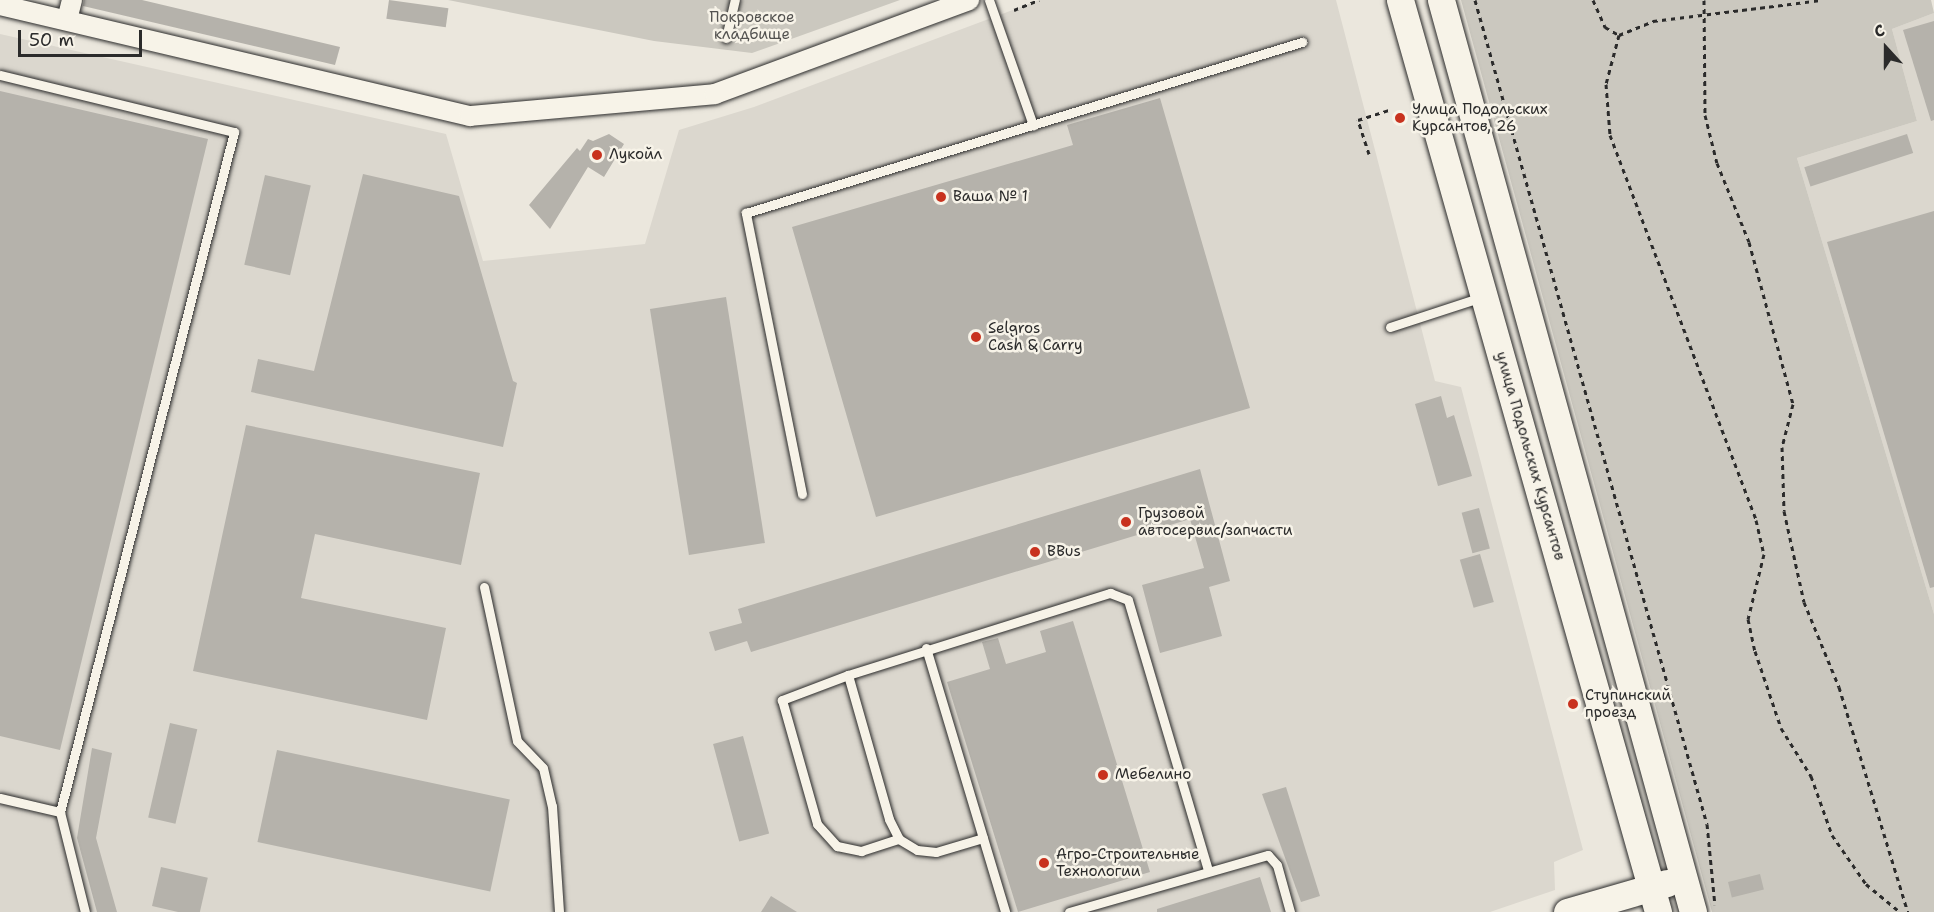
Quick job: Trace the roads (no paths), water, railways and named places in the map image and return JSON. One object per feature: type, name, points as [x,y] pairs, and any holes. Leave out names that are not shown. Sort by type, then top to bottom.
[{"type":"main road","name":"улица Подольских Курсантов","points":[[1400,0],[1654,900]]},
{"type":"main road","points":[[1441,0],[1693,912]]},
{"type":"main road","points":[[1567,912],[1654,900],[1683,878]]},
{"type":"street","points":[[67,20],[72,0]]},
{"type":"street","points":[[0,5],[470,116],[715,94],[969,0]]},
{"type":"lane","points":[[726,38],[735,0]]},
{"type":"lane","points":[[989,0],[1033,125]]},
{"type":"lane","points":[[802,494],[746,213],[1302,42]]},
{"type":"lane","points":[[0,75],[234,132],[60,812],[85,912]]},
{"type":"lane","points":[[1390,327],[1485,296]]},
{"type":"lane","points":[[484,587],[517,741],[543,768],[552,806],[559,912]]},
{"type":"lane","points":[[899,839],[861,851],[837,846],[817,824],[782,700],[926,648],[1098,594],[1128,600],[1208,870]]},
{"type":"lane","points":[[926,648],[1005,912]]},
{"type":"lane","points":[[848,675],[899,839],[917,850],[936,852],[983,838]]},
{"type":"lane","points":[[0,798],[60,812]]},
{"type":"lane","points":[[1069,912],[1208,870],[1268,855],[1277,865],[1290,912]]},
{"type":"place","name":"Улица Подольских Курсантов, 26","points":[[1400,118]]},
{"type":"place","name":"Лукойл","points":[[597,155]]},
{"type":"place","name":"Ваша № 1","points":[[941,197]]},
{"type":"place","name":"Selgros Cash & Carry","points":[[976,337]]},
{"type":"place","name":"Грузовой автосервис/запчасти","points":[[1126,522]]},
{"type":"place","name":"BBus","points":[[1035,552]]},
{"type":"place","name":"Ступинский проезд","points":[[1573,704]]},
{"type":"place","name":"Мебелино","points":[[1103,775]]},
{"type":"place","name":"Агро-Строительные Технологии","points":[[1044,863]]},
{"type":"park label","name":"Покровское кладбище","points":[[752,26]]}]
